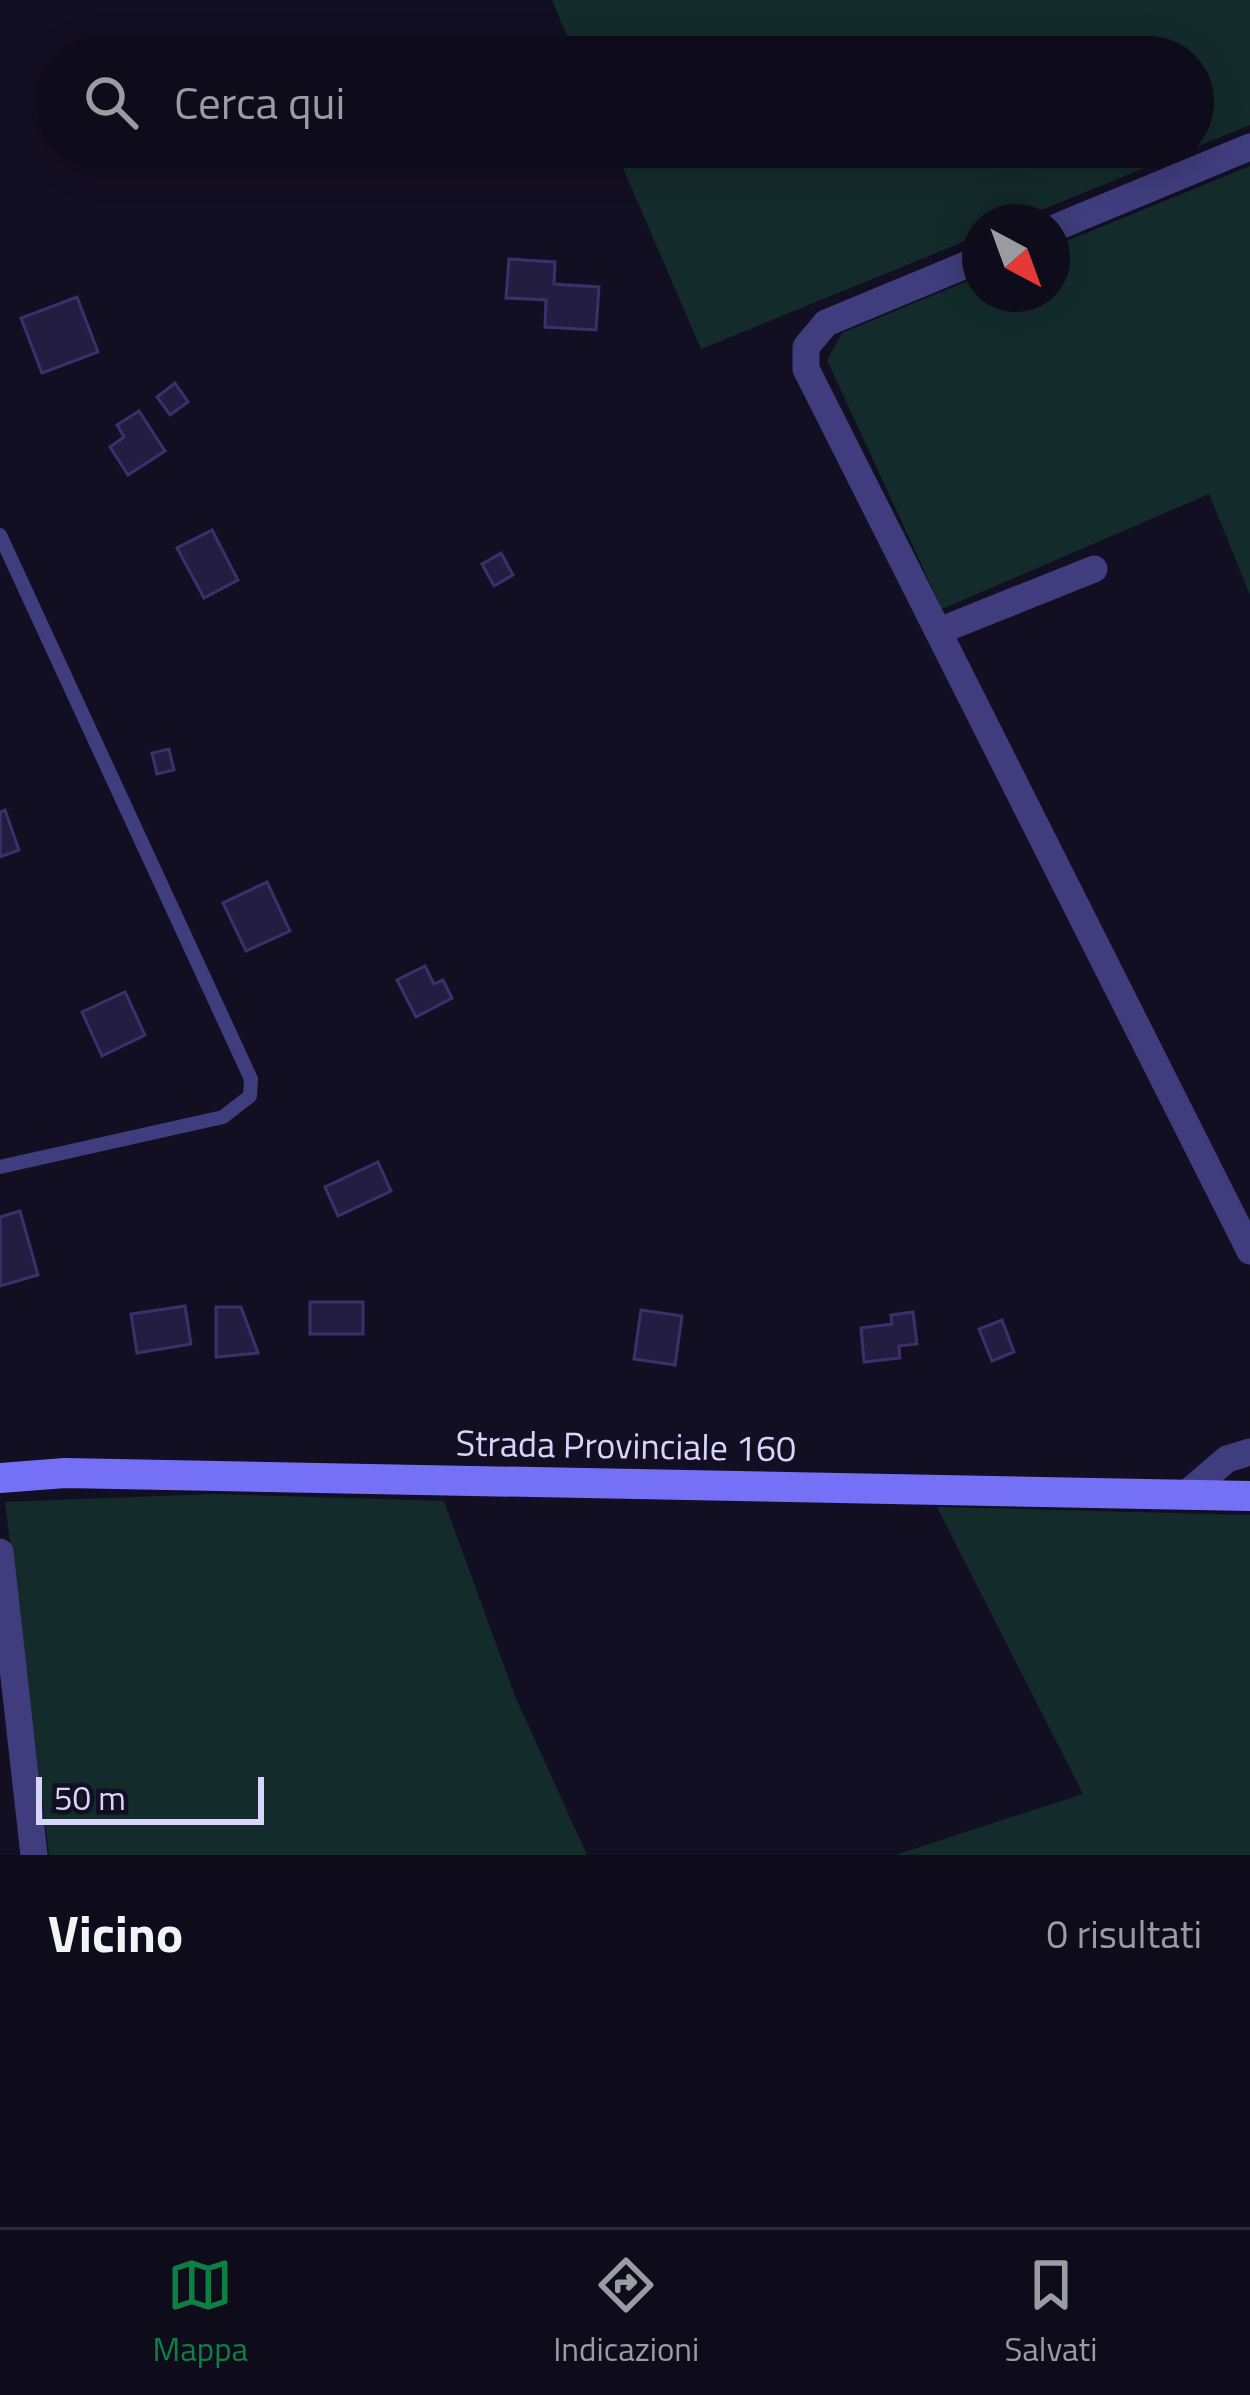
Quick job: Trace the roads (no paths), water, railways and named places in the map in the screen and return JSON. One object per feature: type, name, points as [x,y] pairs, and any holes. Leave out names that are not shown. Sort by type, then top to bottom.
[{"type":"street","points":[[1214,162],[1250,147]]},
{"type":"street","points":[[1070,222],[1199,168]]},
{"type":"street","points":[[962,266],[826,323],[806,347],[806,370],[1250,1251]]},
{"type":"street","points":[[939,631],[1094,569]]},
{"type":"street","points":[[1185,1495],[1228,1459],[1250,1452]]},
{"type":"street","name":"Strada Provinciale 160","points":[[0,1478],[65,1473],[1250,1496]]},
{"type":"street","points":[[0,1552],[34,1855]]},
{"type":"lane","points":[[0,535],[251,1078],[250,1096],[223,1117],[0,1167]]}]
